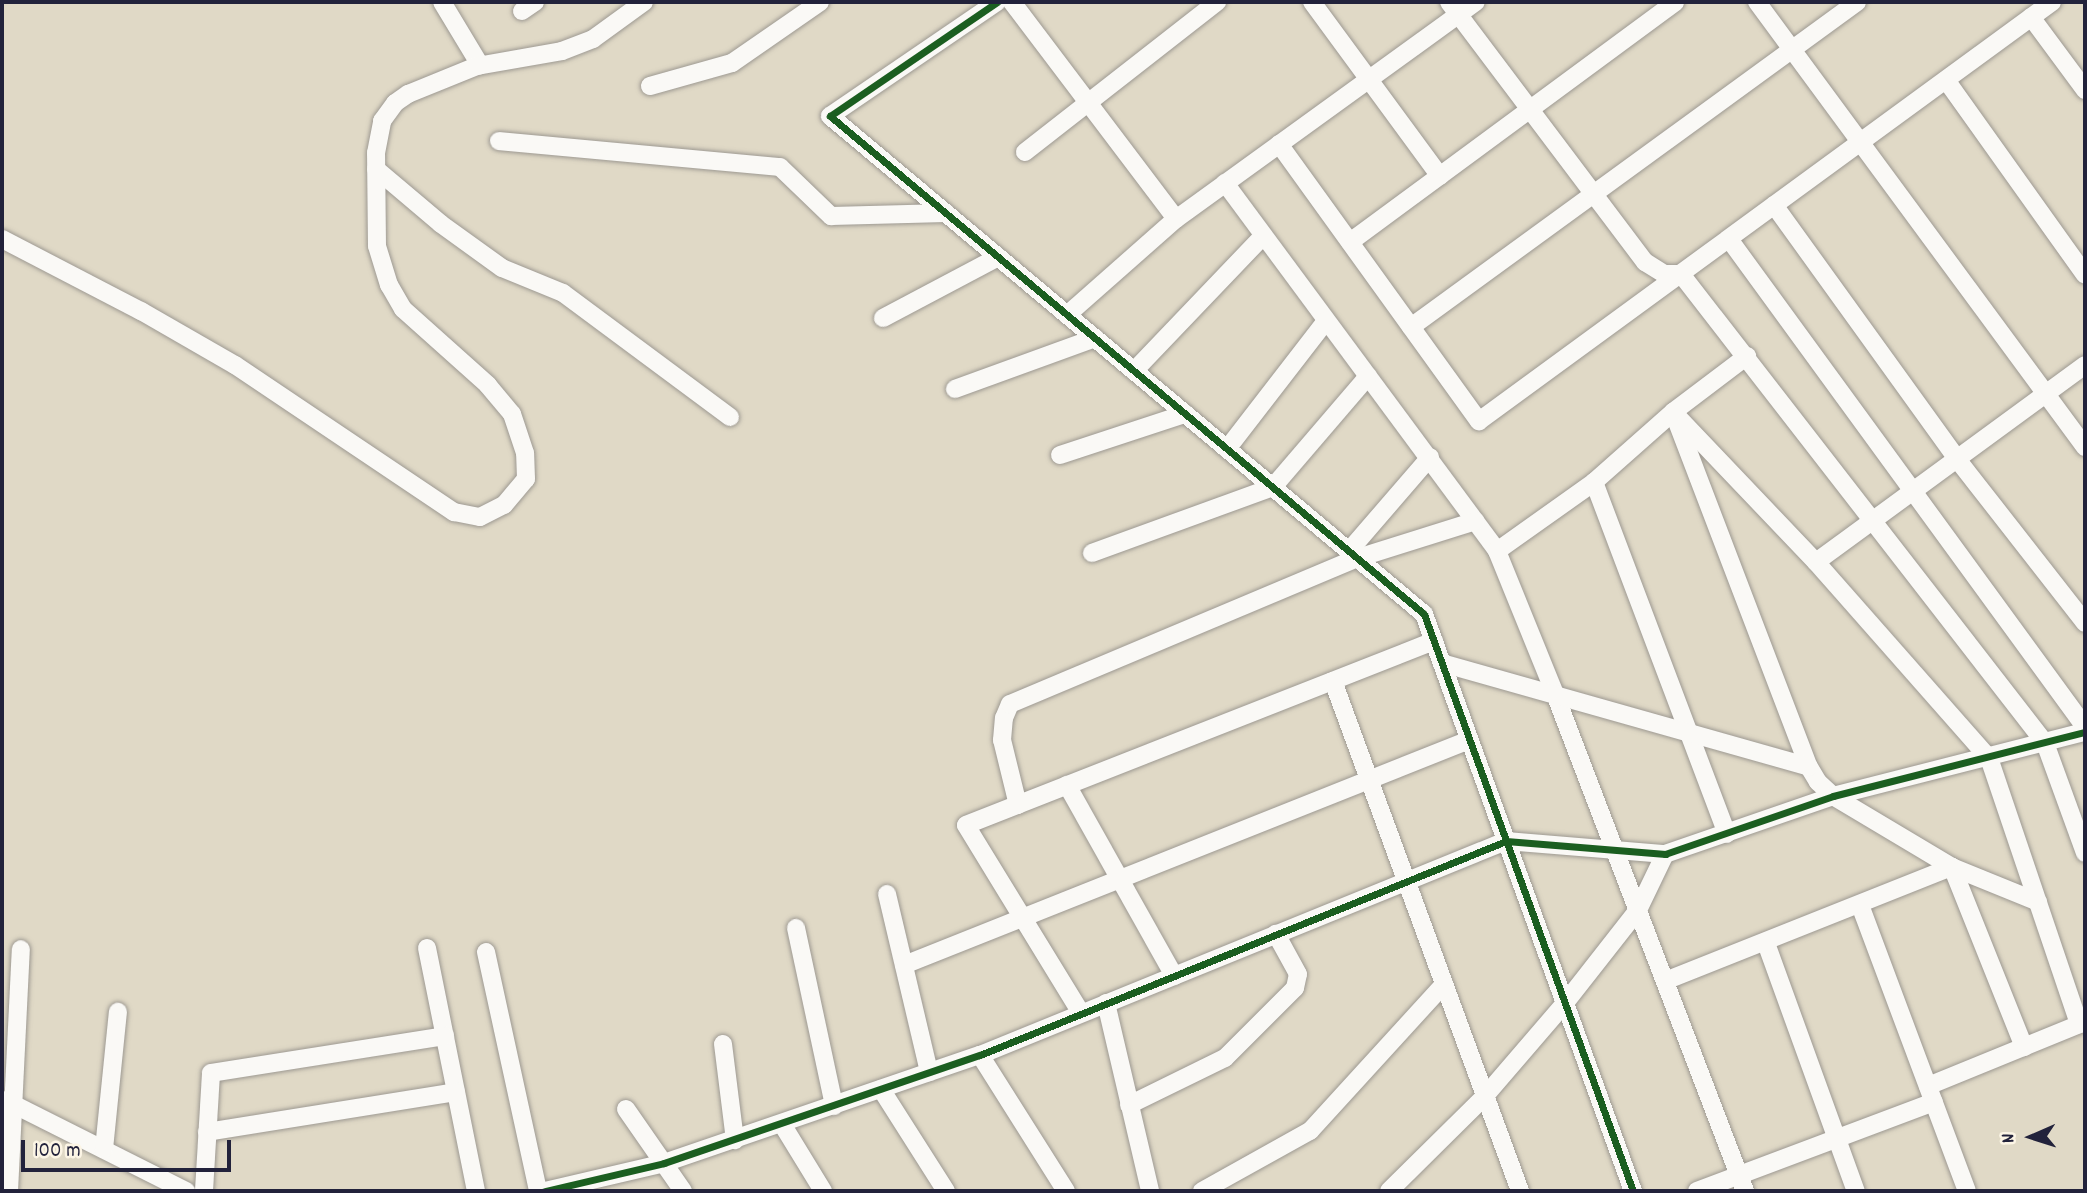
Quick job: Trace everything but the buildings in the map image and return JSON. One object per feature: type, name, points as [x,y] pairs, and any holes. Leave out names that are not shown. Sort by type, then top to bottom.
[{"type":"street","points":[[442,2],[480,65]]},
{"type":"street","points":[[2,239],[141,311],[235,365],[454,512],[480,517],[504,505],[526,479],[525,453],[512,414],[496,394],[402,309],[388,285],[377,246],[376,169],[382,121],[395,103],[408,93],[480,65],[562,51],[593,39],[644,2]]},
{"type":"street","points":[[650,86],[732,63],[820,2]]},
{"type":"street","points":[[997,2],[830,116],[1424,614],[1633,1191]]},
{"type":"street","points":[[1012,2],[1176,219]]},
{"type":"street","points":[[1025,152],[1217,2]]},
{"type":"street","points":[[1312,2],[1440,176]]},
{"type":"street","points":[[1067,315],[1176,219],[1369,79],[1454,8],[1476,2]]},
{"type":"street","points":[[1350,242],[1675,2]]},
{"type":"street","points":[[1757,2],[2085,447]]},
{"type":"street","points":[[1411,327],[1857,2]]},
{"type":"street","points":[[1279,144],[1479,421],[2052,2]]},
{"type":"street","points":[[1454,8],[1592,194],[1655,271],[1681,274],[1747,356],[2045,743],[2085,853]]},
{"type":"street","points":[[2032,17],[2085,90]]},
{"type":"street","points":[[1945,80],[2085,275]]},
{"type":"street","points":[[499,141],[780,167],[831,216],[946,213]]},
{"type":"street","points":[[376,169],[441,224],[502,268],[563,293],[730,416]]},
{"type":"street","points":[[1225,183],[1262,237],[1430,457],[1497,551],[1555,694],[1742,1183]]},
{"type":"street","points":[[1774,205],[1957,459],[2085,623]]},
{"type":"street","points":[[1134,371],[1262,237]]},
{"type":"street","points":[[545,1191],[566,1189],[664,1163],[980,1055],[1506,841],[1665,854],[1833,796],[1989,758],[2085,730],[1728,239]]},
{"type":"street","points":[[883,318],[998,257]]},
{"type":"street","points":[[1227,449],[1326,321]]},
{"type":"street","points":[[955,389],[1094,338]]},
{"type":"street","points":[[1497,551],[1594,482],[1673,412],[1747,356]]},
{"type":"street","points":[[1816,562],[2085,365]]},
{"type":"street","points":[[1092,553],[1273,487],[1368,376]]},
{"type":"street","points":[[1673,412],[1816,562],[1989,758],[2082,1023],[2024,1047],[1742,1183],[1697,1191]]},
{"type":"street","points":[[1673,412],[1809,767],[1818,782],[1833,796],[1952,867],[2038,902]]},
{"type":"street","points":[[1060,454],[1185,414]]},
{"type":"street","points":[[1353,555],[1430,457]]},
{"type":"street","points":[[1594,482],[1727,834]]},
{"type":"street","points":[[1018,804],[1002,740],[1004,718],[1010,704],[1353,555],[1475,521]]},
{"type":"street","points":[[1081,1013],[966,825],[1434,641]]},
{"type":"street","points":[[1442,663],[1809,767]]},
{"type":"street","points":[[1334,681],[1520,1191]]},
{"type":"street","points":[[904,965],[1469,740]]},
{"type":"street","points":[[1067,785],[1174,976]]},
{"type":"street","points":[[1389,1191],[1485,1096],[1565,1003],[1638,910],[1665,854]]},
{"type":"street","points":[[1665,981],[1952,867]]},
{"type":"street","points":[[1952,867],[2024,1047]]},
{"type":"street","points":[[887,894],[929,1072]]},
{"type":"street","points":[[1860,905],[1967,1191]]},
{"type":"street","points":[[796,928],[834,1106]]},
{"type":"street","points":[[1129,1105],[1225,1058],[1295,988],[1298,974],[1276,934]]},
{"type":"street","points":[[1766,943],[1856,1191]]},
{"type":"street","points":[[427,948],[477,1191]]},
{"type":"street","points":[[9,1191],[8,1100],[21,949]]},
{"type":"street","points":[[486,952],[538,1191]]},
{"type":"street","points":[[1202,1191],[1310,1131],[1444,984]]},
{"type":"street","points":[[1106,1003],[1150,1191]]},
{"type":"street","points":[[104,1149],[118,1012]]},
{"type":"street","points":[[204,1191],[211,1073],[445,1036]]},
{"type":"street","points":[[723,1044],[735,1140]]},
{"type":"street","points":[[980,1055],[1066,1191]]},
{"type":"street","points":[[881,1089],[946,1191]]},
{"type":"street","points":[[207,1132],[456,1092]]},
{"type":"street","points":[[8,1100],[186,1191]]},
{"type":"street","points":[[626,1109],[683,1191]]},
{"type":"street","points":[[782,1124],[823,1191]]},
{"type":"cycle path","points":[[997,2],[830,116],[1424,614],[1633,1191]]},
{"type":"cycle path","points":[[545,1191],[664,1163],[980,1055],[1506,841],[1665,854],[1833,796],[2085,732]]}]
